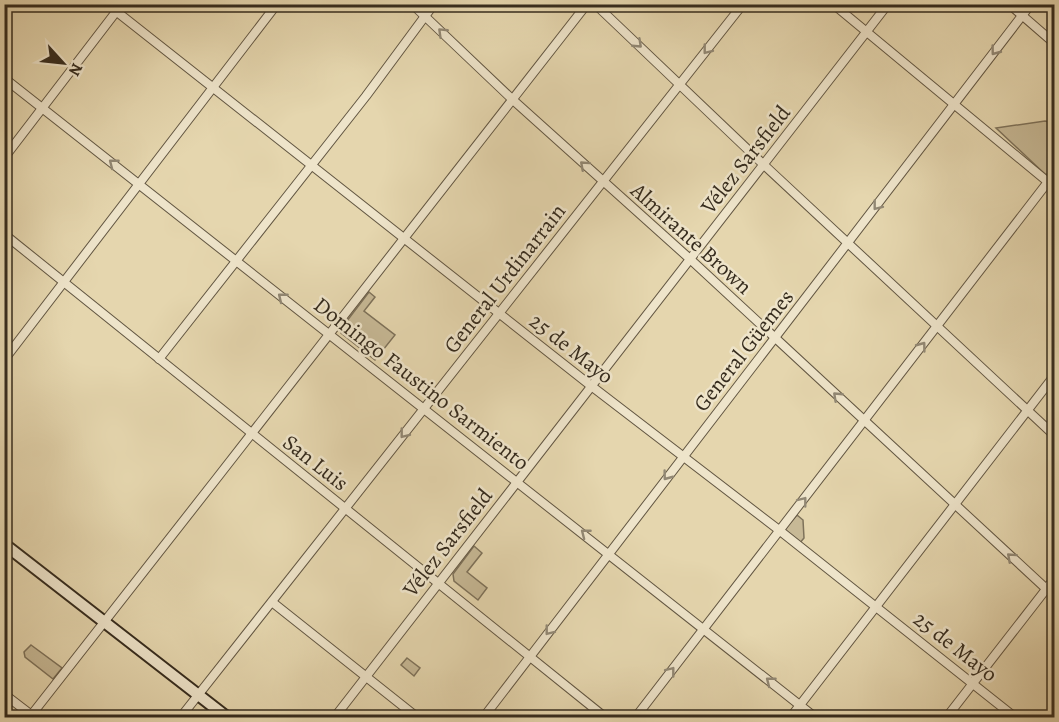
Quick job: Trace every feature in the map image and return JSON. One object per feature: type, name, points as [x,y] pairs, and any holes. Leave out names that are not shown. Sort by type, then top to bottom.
[{"type":"street","name":"25 de Mayo","points":[[107,4],[590,386],[779,530],[1016,717]]},
{"type":"street","points":[[4,158],[122,4]]},
{"type":"street","points":[[4,360],[278,4]]},
{"type":"street","name":"Almirante Brown","points":[[412,4],[513,100],[690,259],[1054,596]]},
{"type":"street","points":[[159,359],[434,4]]},
{"type":"street","points":[[4,694],[32,717],[103,621],[253,435],[588,4]]},
{"type":"street","points":[[595,4],[1054,435]]},
{"type":"street","name":"General Urdinarrain","points":[[180,717],[743,4]]},
{"type":"street","points":[[833,4],[1051,185]]},
{"type":"street","name":"Vélez Sarsfield","points":[[334,717],[888,4]]},
{"type":"street","points":[[1009,4],[1054,43]]},
{"type":"street","name":"General Güemes","points":[[483,717],[1031,4]]},
{"type":"street","name":"Domingo Faustino Sarmiento","points":[[4,78],[816,717]]},
{"type":"street","points":[[635,717],[937,326],[1051,185],[1054,174]]},
{"type":"street","name":"San Luis","points":[[4,234],[606,717]]},
{"type":"street","points":[[790,717],[1054,376]]},
{"type":"street","points":[[4,544],[228,717]]},
{"type":"street","points":[[946,717],[1054,579]]},
{"type":"street","points":[[272,602],[418,717]]},
{"type":"shaded area","points":[[1045,121],[1054,123],[1054,165],[1046,175],[996,128]]},
{"type":"shaded area","points":[[369,292],[375,297],[364,311],[395,335],[375,360],[340,330]]},
{"type":"shaded area","points":[[797,515],[803,520],[804,538],[799,544],[784,530]]},
{"type":"shaded area","points":[[474,546],[482,553],[467,572],[487,588],[478,600],[454,581],[453,574]]},
{"type":"shaded area","points":[[31,645],[62,668],[53,679],[25,657],[24,652]]},
{"type":"shaded area","points":[[407,658],[420,668],[414,676],[401,665]]}]
